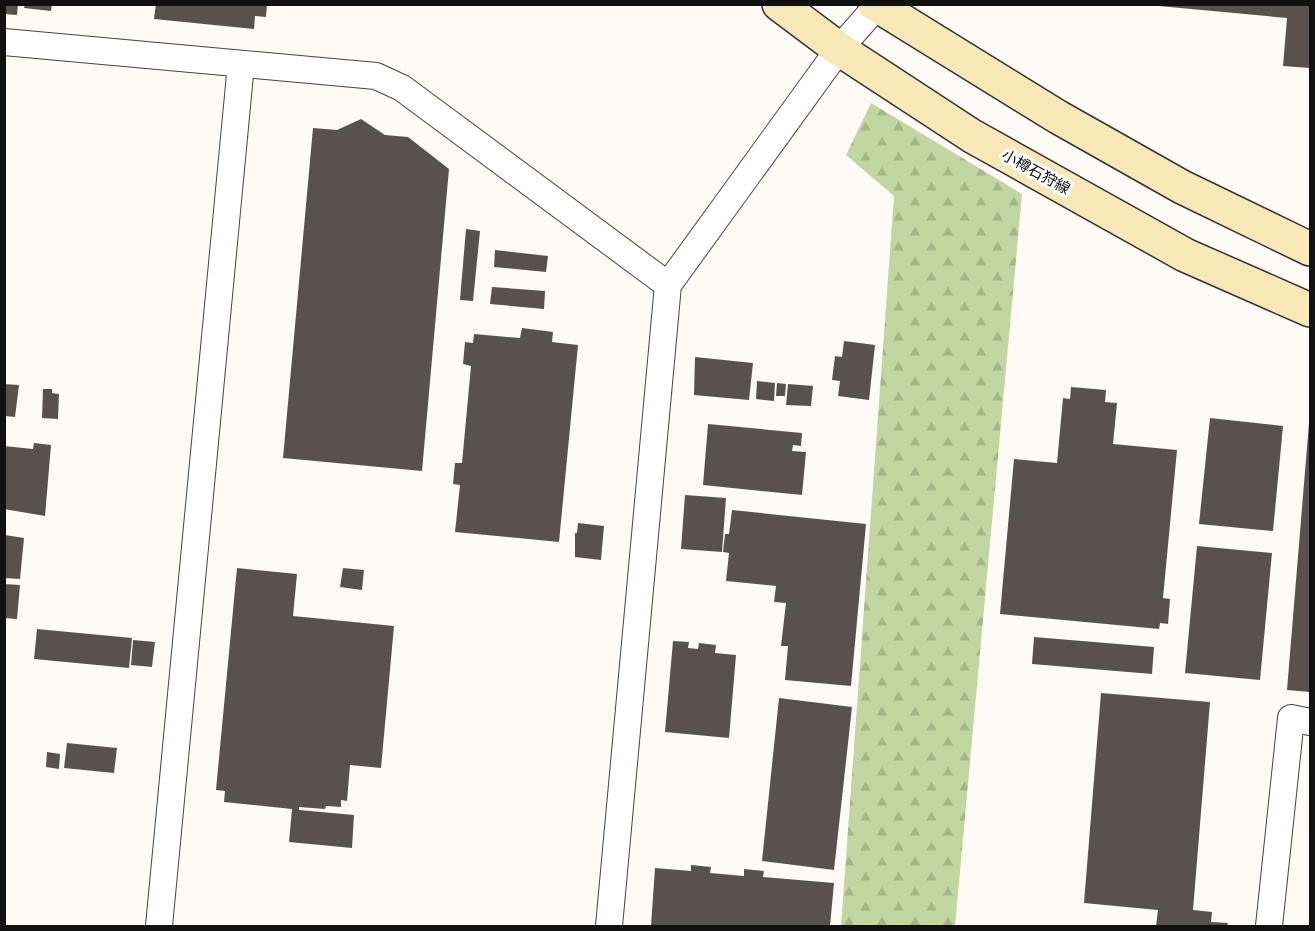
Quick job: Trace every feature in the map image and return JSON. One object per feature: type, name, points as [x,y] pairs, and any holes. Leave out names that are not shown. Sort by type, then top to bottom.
[{"type":"main road","name":"小樽石狩線","points":[[779,4],[839,50],[972,136],[1185,255],[1311,310]]},
{"type":"main road","points":[[876,5],[1058,117],[1182,187],[1311,249]]},
{"type":"street","points":[[609,927],[668,285],[839,50],[876,5]]},
{"type":"street","points":[[4,42],[376,76],[402,88],[668,285]]},
{"type":"street","points":[[159,927],[241,64]]},
{"type":"street","points":[[1269,927],[1291,718],[1311,722]]},
{"type":"green space","points":[[871,103],[1022,194],[955,926],[841,926],[894,196],[846,155]]},
{"type":"building","points":[[4,4],[18,4],[17,15],[4,14]]},
{"type":"building","points":[[25,4],[52,4],[51,11],[24,8]]},
{"type":"building","points":[[156,4],[267,4],[266,17],[255,16],[254,29],[154,19]]},
{"type":"building","points":[[1148,5],[1310,5],[1310,68],[1283,66],[1287,18]]},
{"type":"building","points":[[361,119],[385,135],[408,137],[449,169],[422,471],[283,458],[313,128],[337,130]]},
{"type":"building","points":[[466,229],[480,231],[473,301],[460,300]]},
{"type":"building","points":[[495,250],[548,256],[546,272],[494,267]]},
{"type":"building","points":[[492,287],[545,291],[544,309],[490,304]]},
{"type":"building","points":[[522,328],[553,332],[552,342],[578,345],[559,542],[455,532],[460,485],[453,484],[455,463],[462,463],[471,366],[463,364],[465,342],[473,343],[474,334],[520,338]]},
{"type":"building","points":[[844,341],[875,345],[869,400],[838,396],[840,381],[832,380],[835,356],[842,357]]},
{"type":"building","points":[[695,357],[753,363],[749,400],[694,395]]},
{"type":"building","points":[[757,381],[775,383],[774,401],[756,399]]},
{"type":"building","points":[[777,383],[786,384],[785,396],[776,396]]},
{"type":"building","points":[[4,384],[19,385],[15,417],[4,416]]},
{"type":"building","points":[[788,384],[813,386],[811,406],[786,405]]},
{"type":"building","points":[[1071,387],[1106,390],[1105,402],[1117,403],[1113,444],[1177,450],[1163,598],[1170,599],[1168,624],[1160,623],[1159,629],[1000,614],[1014,459],[1057,463],[1063,398],[1070,399]]},
{"type":"building","points":[[43,389],[52,389],[52,393],[59,394],[58,419],[42,418]]},
{"type":"building","points":[[1210,418],[1283,426],[1273,531],[1199,524]]},
{"type":"building","points":[[1310,423],[1310,692],[1287,690]]},
{"type":"building","points":[[708,424],[802,433],[801,446],[793,445],[792,451],[806,452],[802,495],[703,485]]},
{"type":"building","points":[[34,443],[51,445],[45,516],[4,509],[4,446],[33,449]]},
{"type":"building","points":[[685,495],[726,498],[722,552],[681,549]]},
{"type":"building","points":[[732,510],[866,524],[851,686],[785,680],[788,646],[781,646],[786,603],[774,602],[776,586],[726,581],[729,553],[723,552],[725,534],[729,534]]},
{"type":"building","points":[[578,523],[604,526],[601,560],[575,557],[575,533],[577,533]]},
{"type":"building","points":[[5,535],[24,538],[20,579],[5,578]]},
{"type":"building","points":[[1197,546],[1272,553],[1260,680],[1185,673]]},
{"type":"building","points":[[237,568],[297,574],[293,616],[394,626],[381,768],[350,765],[347,801],[341,800],[341,807],[326,806],[325,809],[299,807],[299,810],[354,815],[352,848],[289,842],[292,809],[224,802],[225,791],[216,790]]},
{"type":"building","points":[[343,568],[364,570],[362,590],[340,587]]},
{"type":"building","points":[[4,584],[20,585],[17,619],[4,618]]},
{"type":"building","points":[[37,629],[132,638],[129,668],[34,659]]},
{"type":"building","points":[[1034,637],[1154,647],[1152,674],[1032,664]]},
{"type":"building","points":[[133,640],[155,642],[152,667],[131,665]]},
{"type":"building","points":[[673,641],[689,642],[688,648],[698,649],[699,643],[716,645],[715,653],[736,655],[729,738],[665,732]]},
{"type":"building","points":[[1101,693],[1210,702],[1193,910],[1212,912],[1211,922],[1228,923],[1227,926],[1156,926],[1158,910],[1084,903]]},
{"type":"building","points":[[779,698],[852,707],[834,870],[762,861]]},
{"type":"building","points":[[67,743],[117,748],[114,773],[64,768]]},
{"type":"building","points":[[47,752],[60,754],[59,769],[46,767]]},
{"type":"building","points":[[691,865],[711,867],[710,873],[744,876],[744,869],[764,871],[763,877],[834,883],[830,926],[651,926],[655,868],[691,871]]}]
